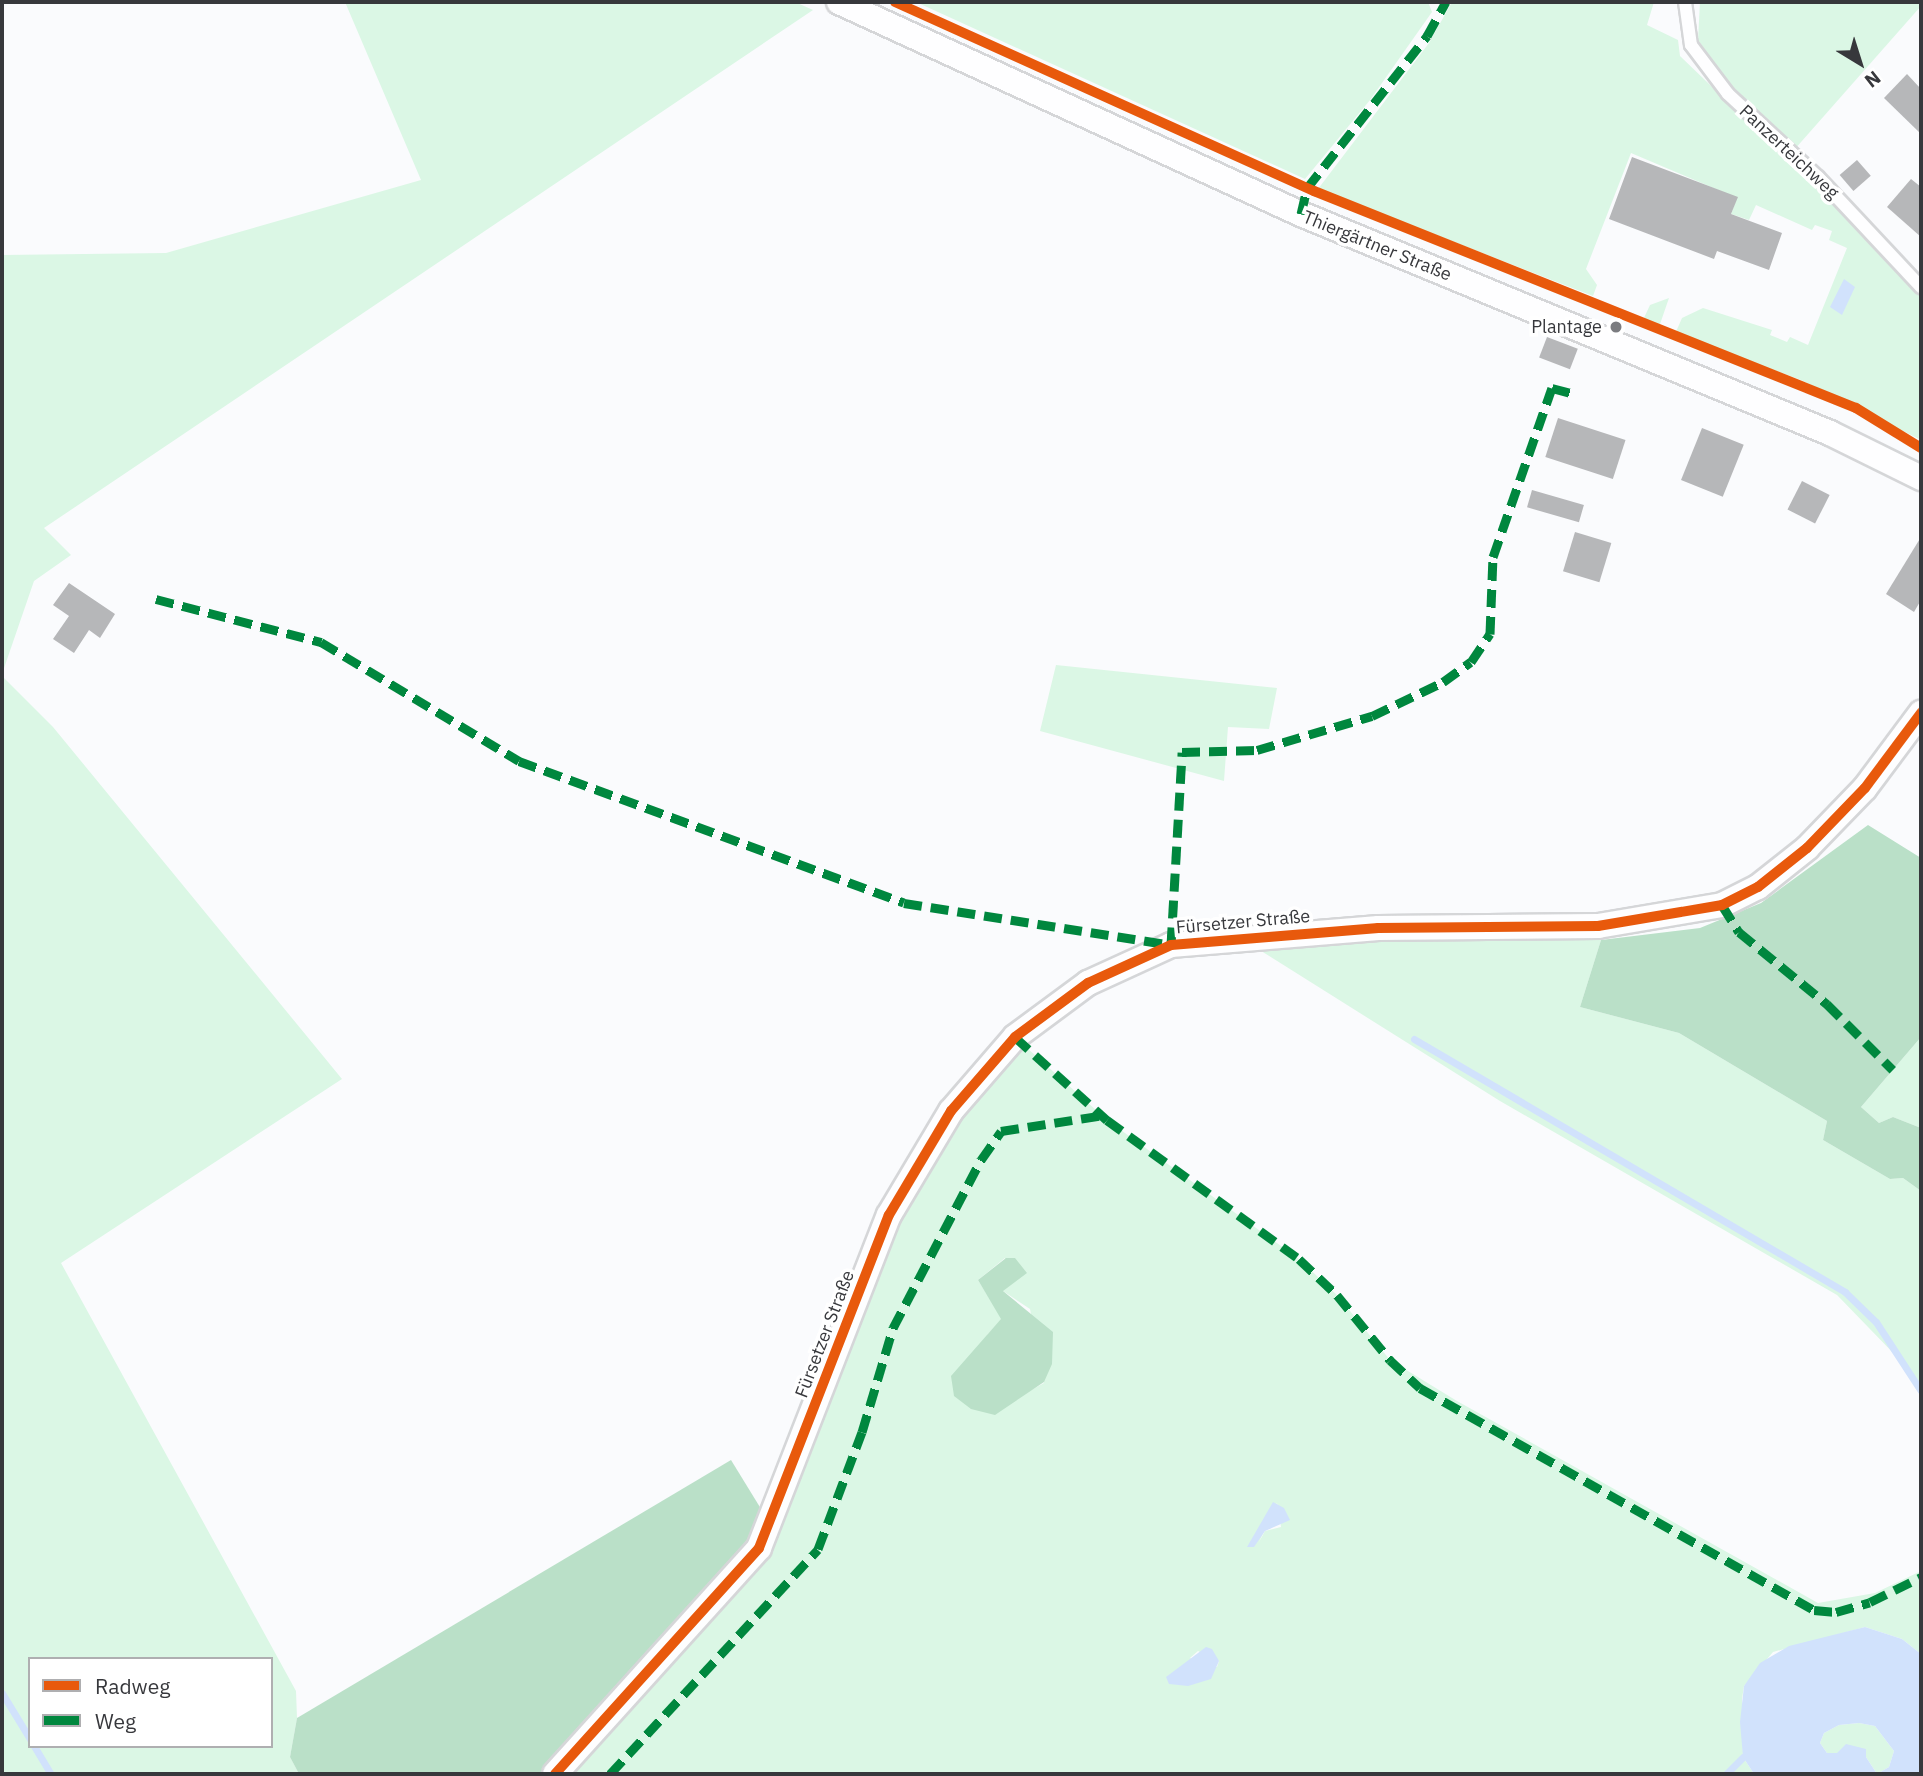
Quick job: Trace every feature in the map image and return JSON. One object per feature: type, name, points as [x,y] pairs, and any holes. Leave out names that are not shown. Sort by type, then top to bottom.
[{"type":"street","name":"Thiergärtner Straße","points":[[839,2],[1300,214],[1830,433],[1921,478]]},
{"type":"street","name":"Fürsetzer Straße","points":[[555,1774],[759,1548],[889,1215],[951,1111],[1015,1037],[1088,983],[1171,945],[1378,928],[1598,926],[1722,905],[1758,887],[1807,848],[1865,788],[1921,713]]},
{"type":"lane","name":"Panzerteichweg","points":[[1685,2],[1691,45],[1728,94],[1818,177],[1921,286]]},
{"type":"green space","points":[[345,2],[795,2],[813,10],[44,528],[71,555],[34,581],[2,674],[2,255],[166,253],[421,180]]},
{"type":"green space","points":[[916,2],[1428,2],[1432,12],[1370,100],[1305,179]]},
{"type":"green space","points":[[1452,2],[1654,2],[1647,25],[1678,40],[1680,56],[1873,242],[1921,297],[1921,440],[1801,380],[1675,334],[1682,318],[1703,308],[1772,330],[1770,335],[1787,342],[1790,337],[1808,345],[1847,248],[1829,240],[1832,231],[1815,225],[1812,230],[1756,205],[1749,220],[1731,214],[1737,198],[1631,153],[1586,269],[1597,285],[1593,296],[1318,189],[1429,43]]},
{"type":"green space","points":[[1700,2],[1921,2],[1921,6],[1794,150],[1734,91],[1698,40]]},
{"type":"green space","points":[[1669,298],[1659,327],[1643,320],[1650,305]]},
{"type":"green space","points":[[1056,665],[1277,688],[1269,729],[1228,727],[1224,781],[1040,731]]},
{"type":"green space","points":[[2,676],[53,727],[342,1079],[61,1263],[296,1691],[297,1718],[290,1757],[299,1774],[2,1774]]},
{"type":"green space","points":[[1868,825],[1921,858],[1921,1037],[1861,1107],[1879,1123],[1893,1117],[1921,1128],[1921,1191],[1903,1178],[1890,1179],[1823,1140],[1827,1121],[1679,1033],[1580,1007],[1601,940],[1700,928],[1761,903]]},
{"type":"green space","points":[[1598,926],[1601,940],[1580,1007],[1679,1033],[1827,1121],[1823,1140],[1890,1179],[1903,1178],[1921,1191],[1921,1391],[1900,1360],[1837,1295],[1500,1101],[1242,939]]},
{"type":"green space","points":[[1015,1037],[1107,1120],[1299,1259],[1337,1295],[1390,1360],[1457,1401],[1818,1603],[1875,1593],[1921,1571],[1921,1654],[1902,1639],[1865,1627],[1773,1652],[1744,1686],[1743,1757],[1754,1774],[555,1774],[759,1548],[889,1215]],"holes":[[[1005,1258],[1003,1291],[1030,1309],[1044,1383],[1026,1393],[987,1335],[1002,1319],[978,1280]],[[1277,1503],[1281,1527],[1265,1531],[1259,1542]],[[1198,1651],[1219,1661],[1217,1667],[1190,1658]]]},
{"type":"green space","points":[[1921,1037],[1921,1128],[1893,1117],[1879,1123],[1861,1107]]},
{"type":"green space","points":[[1006,1258],[1015,1258],[1027,1273],[1003,1291],[1053,1332],[1052,1364],[1044,1382],[995,1415],[971,1409],[954,1396],[951,1376],[1001,1319],[978,1280]]},
{"type":"green space","points":[[731,1460],[766,1517],[636,1678],[547,1774],[299,1774],[290,1757],[297,1718]]},
{"type":"green space","points":[[1859,1723],[1875,1726],[1894,1751],[1889,1767],[1877,1774],[1866,1757],[1827,1753],[1820,1743],[1824,1733],[1839,1725]]},
{"type":"water","points":[[1844,279],[1855,287],[1842,315],[1830,307]]},
{"type":"water","points":[[1273,1502],[1284,1508],[1290,1520],[1265,1531],[1254,1547],[1247,1547]]},
{"type":"water","points":[[1865,1627],[1902,1639],[1921,1654],[1921,1774],[1877,1774],[1754,1774],[1743,1757],[1740,1722],[1744,1686],[1760,1663],[1789,1646]],"holes":[[[1859,1723],[1875,1726],[1894,1751],[1889,1767],[1877,1774],[1866,1757],[1866,1749],[1846,1744],[1837,1753],[1827,1753],[1820,1743],[1824,1733],[1839,1725]]]},
{"type":"water","points":[[1206,1647],[1212,1649],[1219,1661],[1211,1679],[1188,1686],[1169,1684],[1166,1677]]},
{"type":"building","points":[[1907,74],[1921,89],[1921,134],[1884,98]]},
{"type":"building","points":[[1632,157],[1738,197],[1731,214],[1782,233],[1769,270],[1717,251],[1714,259],[1609,219]]},
{"type":"building","points":[[1857,160],[1871,176],[1853,191],[1840,175]]},
{"type":"building","points":[[1911,179],[1921,187],[1921,237],[1887,207]]},
{"type":"building","points":[[1547,337],[1578,349],[1570,369],[1539,358]]},
{"type":"building","points":[[1558,418],[1626,440],[1613,479],[1545,457]]},
{"type":"building","points":[[1702,428],[1744,445],[1723,497],[1681,480]]},
{"type":"building","points":[[1802,481],[1830,495],[1815,524],[1787,510]]},
{"type":"building","points":[[1532,490],[1584,505],[1579,522],[1527,507]]},
{"type":"building","points":[[1575,532],[1611,543],[1599,582],[1563,571]]},
{"type":"building","points":[[1921,537],[1921,600],[1914,612],[1886,594]]},
{"type":"building","points":[[69,583],[115,614],[100,638],[89,630],[74,653],[53,639],[69,616],[53,605]]},
{"type":"waterway","points":[[1414,1039],[1845,1292],[1876,1322],[1921,1391]]},
{"type":"waterway","points":[[2,1693],[28,1736]]},
{"type":"waterway","points":[[35,1748],[51,1774]]},
{"type":"waterway","points":[[1726,1774],[1743,1757]]},
{"type":"marked path","points":[[1301,214],[1307,188],[1427,36],[1446,2]]},
{"type":"marked path","points":[[156,599],[321,642],[519,761],[904,903],[1171,945],[1182,752],[1257,750],[1372,716],[1443,682],[1471,662],[1490,634],[1493,557],[1552,388],[1574,394]]},
{"type":"marked path","points":[[1722,905],[1739,932],[1827,1004],[1893,1070]]},
{"type":"marked path","points":[[1015,1037],[1107,1120],[1299,1259],[1337,1295],[1390,1360],[1420,1388],[1814,1610],[1836,1612],[1870,1602],[1921,1577]]},
{"type":"marked path","points":[[610,1774],[818,1549],[862,1432],[893,1328],[981,1160],[1001,1131],[1104,1115]]},
{"type":"cycle path","points":[[895,2],[1314,191],[1856,408],[1921,448]]},
{"type":"cycle path","points":[[555,1774],[759,1548],[889,1215],[951,1111],[1015,1037],[1088,983],[1171,945],[1378,928],[1598,926],[1722,905],[1758,887],[1807,848],[1865,788],[1921,713]]},
{"type":"place","name":"Plantage","points":[[1616,327]]}]
